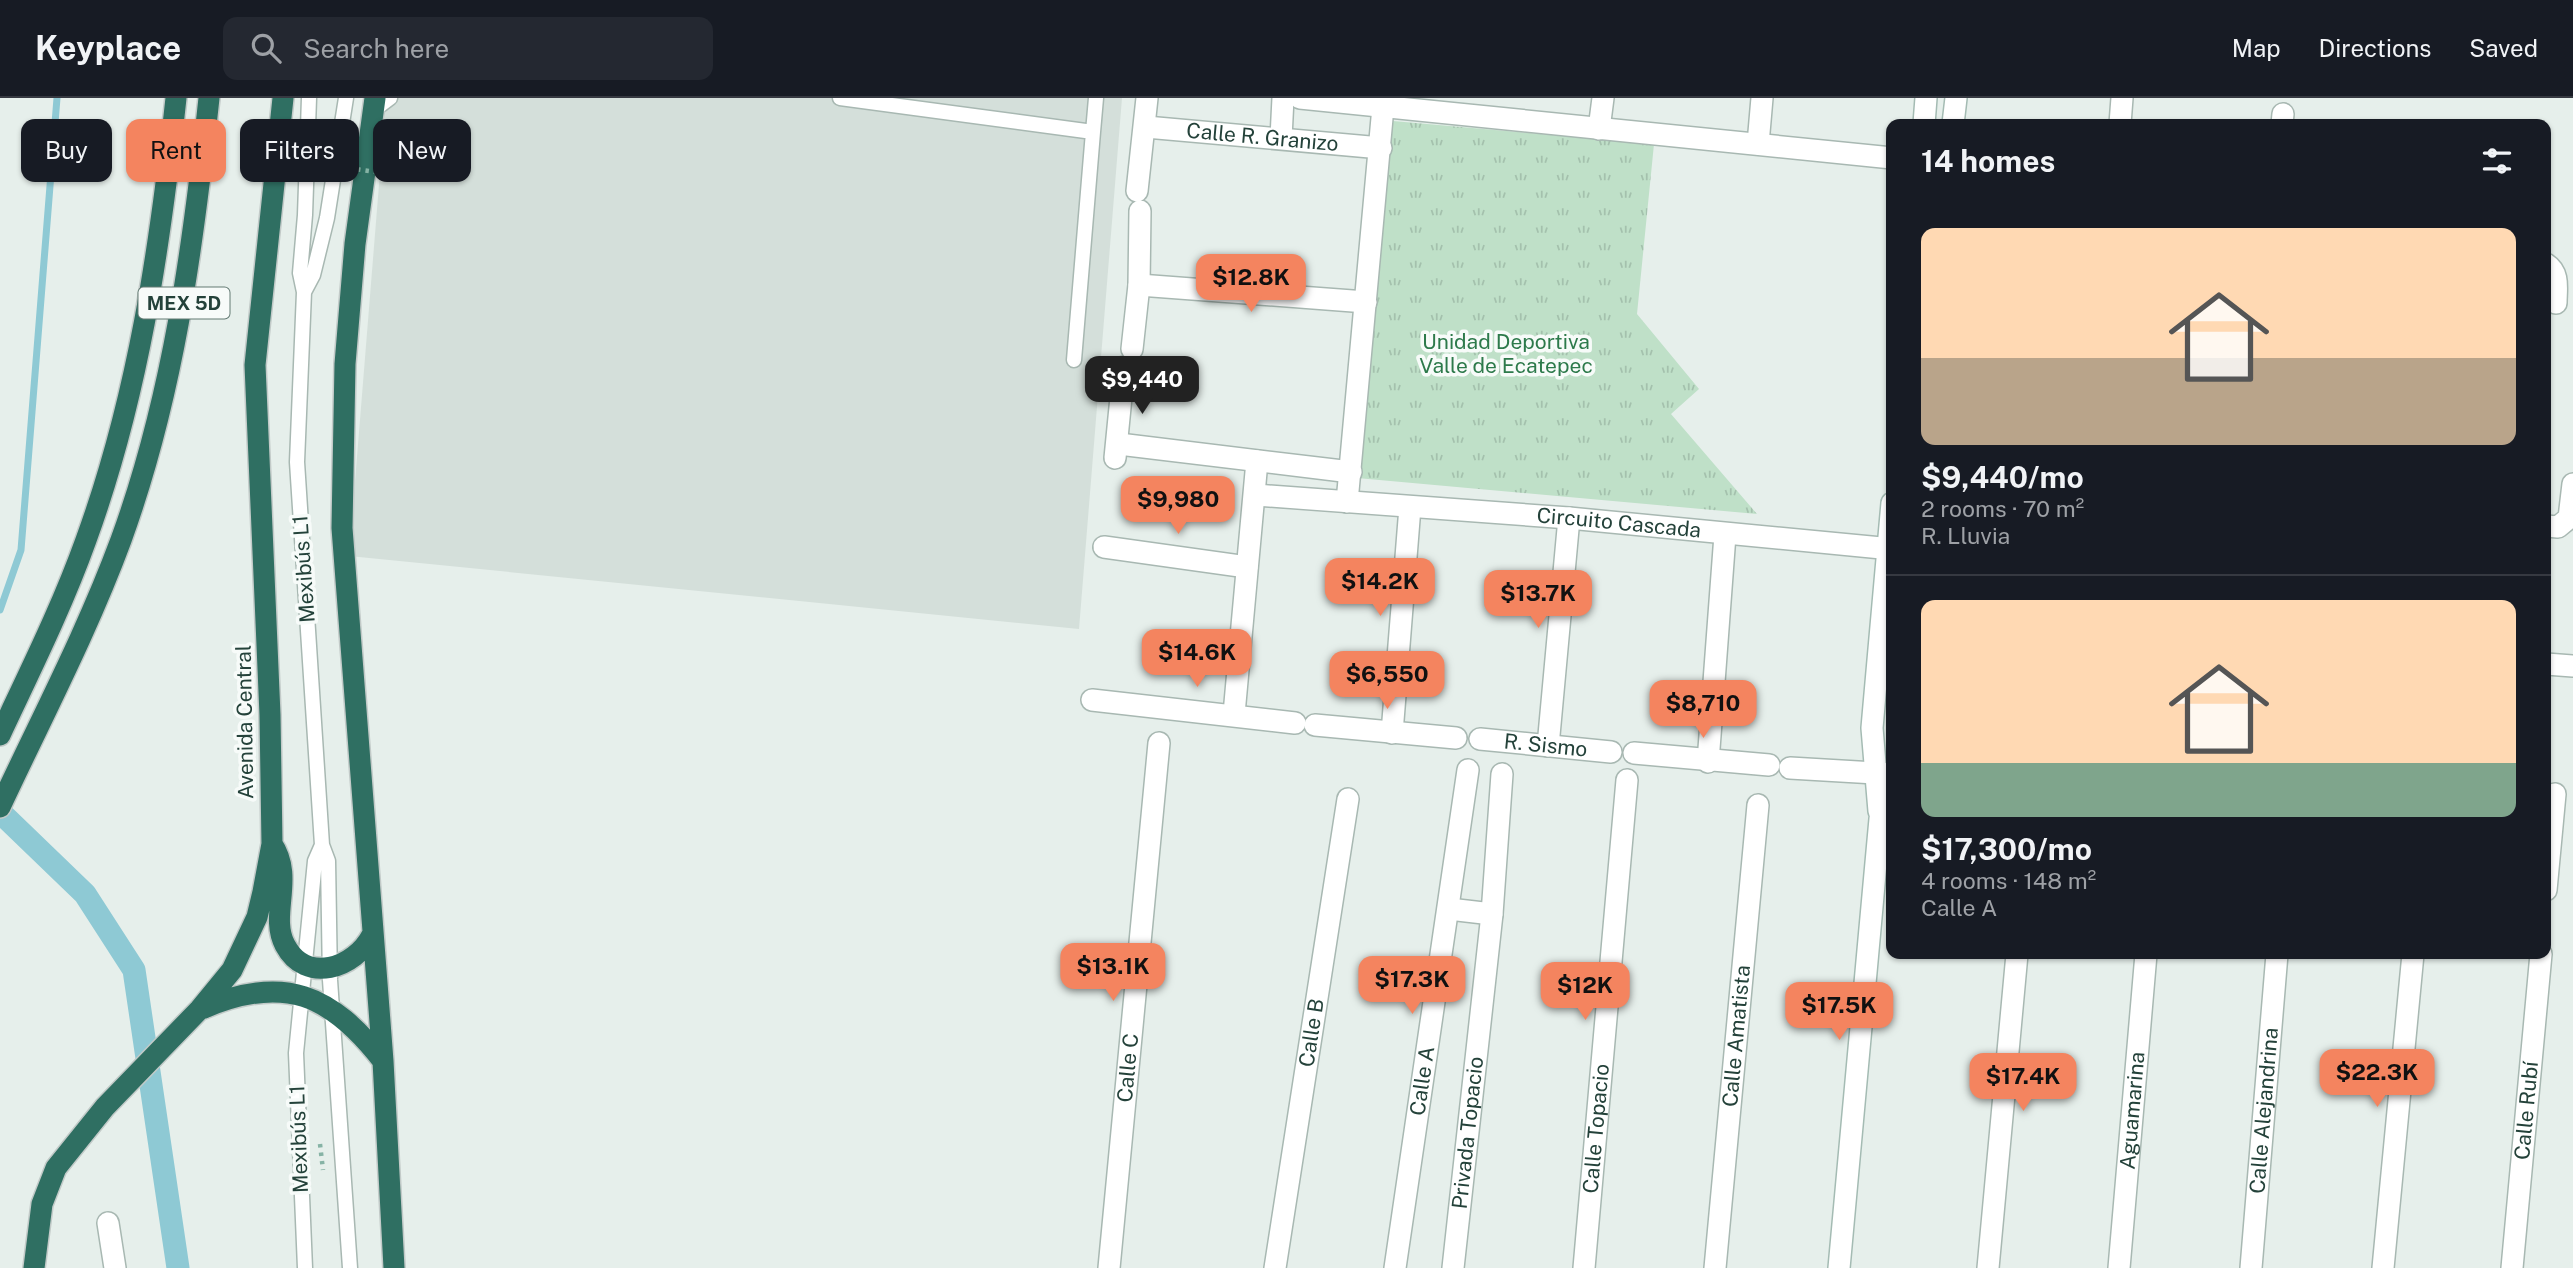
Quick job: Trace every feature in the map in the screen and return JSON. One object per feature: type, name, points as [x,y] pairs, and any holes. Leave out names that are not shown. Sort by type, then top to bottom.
[{"type":"highway","name":"MEX 5D","points":[[0,735],[73,575],[118,439],[151,296],[176,98]]},
{"type":"highway","name":"MEX 5D","points":[[0,807],[102,586],[132,503],[166,388],[187,286],[209,98]]},
{"type":"highway","name":"Avenida Central","points":[[34,1268],[35,1243],[47,1187],[74,1144],[105,1107],[200,1009],[244,950],[257,917],[272,844],[267,582],[256,442],[255,365],[284,98]]},
{"type":"highway","points":[[380,102],[355,244],[347,337],[342,528],[383,1061],[394,1268]]},
{"type":"highway","points":[[272,844],[278,853],[284,876],[285,945],[305,965],[330,968],[347,963],[358,956],[372,935]]},
{"type":"highway","points":[[200,1009],[248,993],[302,993],[332,1011],[369,1043],[383,1061]]},
{"type":"street","points":[[1147,98],[1139,201],[1139,285],[1117,451],[1351,471]]},
{"type":"street","points":[[1281,138],[1283,98]]},
{"type":"street","points":[[1300,98],[1383,107],[1438,105],[1599,129],[1886,157]]},
{"type":"street","points":[[1599,129],[1603,98]]},
{"type":"street","points":[[1758,144],[1762,98]]},
{"type":"street","points":[[1924,119],[1926,98]]},
{"type":"street","points":[[1954,119],[1956,98]]},
{"type":"street","points":[[2120,119],[2122,98]]},
{"type":"street","points":[[1347,502],[1383,107]]},
{"type":"street","name":"Calle R. Granizo","points":[[1146,127],[1381,148]]},
{"type":"street","points":[[2551,267],[2556,279],[2558,305]]},
{"type":"street","points":[[1139,285],[1366,302]]},
{"type":"street","points":[[1234,714],[1257,461]]},
{"type":"street","points":[[2555,525],[2570,512],[2573,484]]},
{"type":"street","name":"Circuito Cascada","points":[[1256,495],[1569,518],[1886,549]]},
{"type":"street","points":[[1392,733],[1410,507]]},
{"type":"street","points":[[1548,746],[1569,518]]},
{"type":"street","points":[[1708,762],[1725,535]]},
{"type":"street","points":[[1104,547],[1247,567]]},
{"type":"street","points":[[1839,1268],[1886,776],[1872,728],[1886,589]]},
{"type":"street","points":[[2551,664],[2573,666]]},
{"type":"street","points":[[1093,700],[1456,738]]},
{"type":"street","name":"R. Sismo","points":[[1480,739],[1611,752]]},
{"type":"street","name":"Calle C","points":[[1109,1268],[1159,743]]},
{"type":"street","points":[[1634,753],[1708,762],[1769,765]]},
{"type":"street","points":[[1790,768],[1886,776]]},
{"type":"street","name":"Calle A","points":[[1395,1268],[1468,770]]},
{"type":"street","name":"Privada Topacio","points":[[1453,1268],[1492,914],[1502,775]]},
{"type":"street","name":"Calle Topacio","points":[[1584,1268],[1627,780]]},
{"type":"street","points":[[2551,850],[2558,794]]},
{"type":"street","name":"Calle B","points":[[1275,1268],[1348,799]]},
{"type":"street","name":"Calle Amatista","points":[[1714,1268],[1758,805]]},
{"type":"street","points":[[1449,909],[1492,914]]},
{"type":"street","points":[[1988,1268],[2017,959]]},
{"type":"street","name":"Aguamarina","points":[[2119,1268],[2146,959]]},
{"type":"street","name":"Calle Alejandrina","points":[[2250,1268],[2277,959]]},
{"type":"street","points":[[2383,1268],[2413,959]]},
{"type":"street","name":"Calle Rubí","points":[[2512,1268],[2540,959]]},
{"type":"street","points":[[108,1223],[115,1268]]},
{"type":"lane","name":"Mexibús L1","points":[[309,98],[300,273],[304,292],[297,462],[322,845],[328,860],[332,1011],[349,1268]]},
{"type":"lane","name":"Mexibús L1","points":[[304,292],[313,275],[327,218],[346,98]]},
{"type":"lane","points":[[840,98],[887,101],[1093,132]]},
{"type":"lane","points":[[1074,360],[1096,98]]},
{"type":"lane","name":"Mexibús L1","points":[[305,1268],[296,1053],[315,861],[322,845]]},
{"type":"shaded area","points":[[386,98],[1122,98],[1079,629],[349,556],[379,182],[471,182],[471,119],[384,119]]},
{"type":"green space","name":"Unidad Deportiva Valle de Ecatepec","points":[[1393,121],[1654,144],[1637,314],[1699,389],[1671,414],[1757,514],[1357,478]]},
{"type":"waterway","points":[[0,610],[21,550],[57,98]]},
{"type":"waterway","points":[[0,812],[85,894],[134,970],[178,1268]]}]
